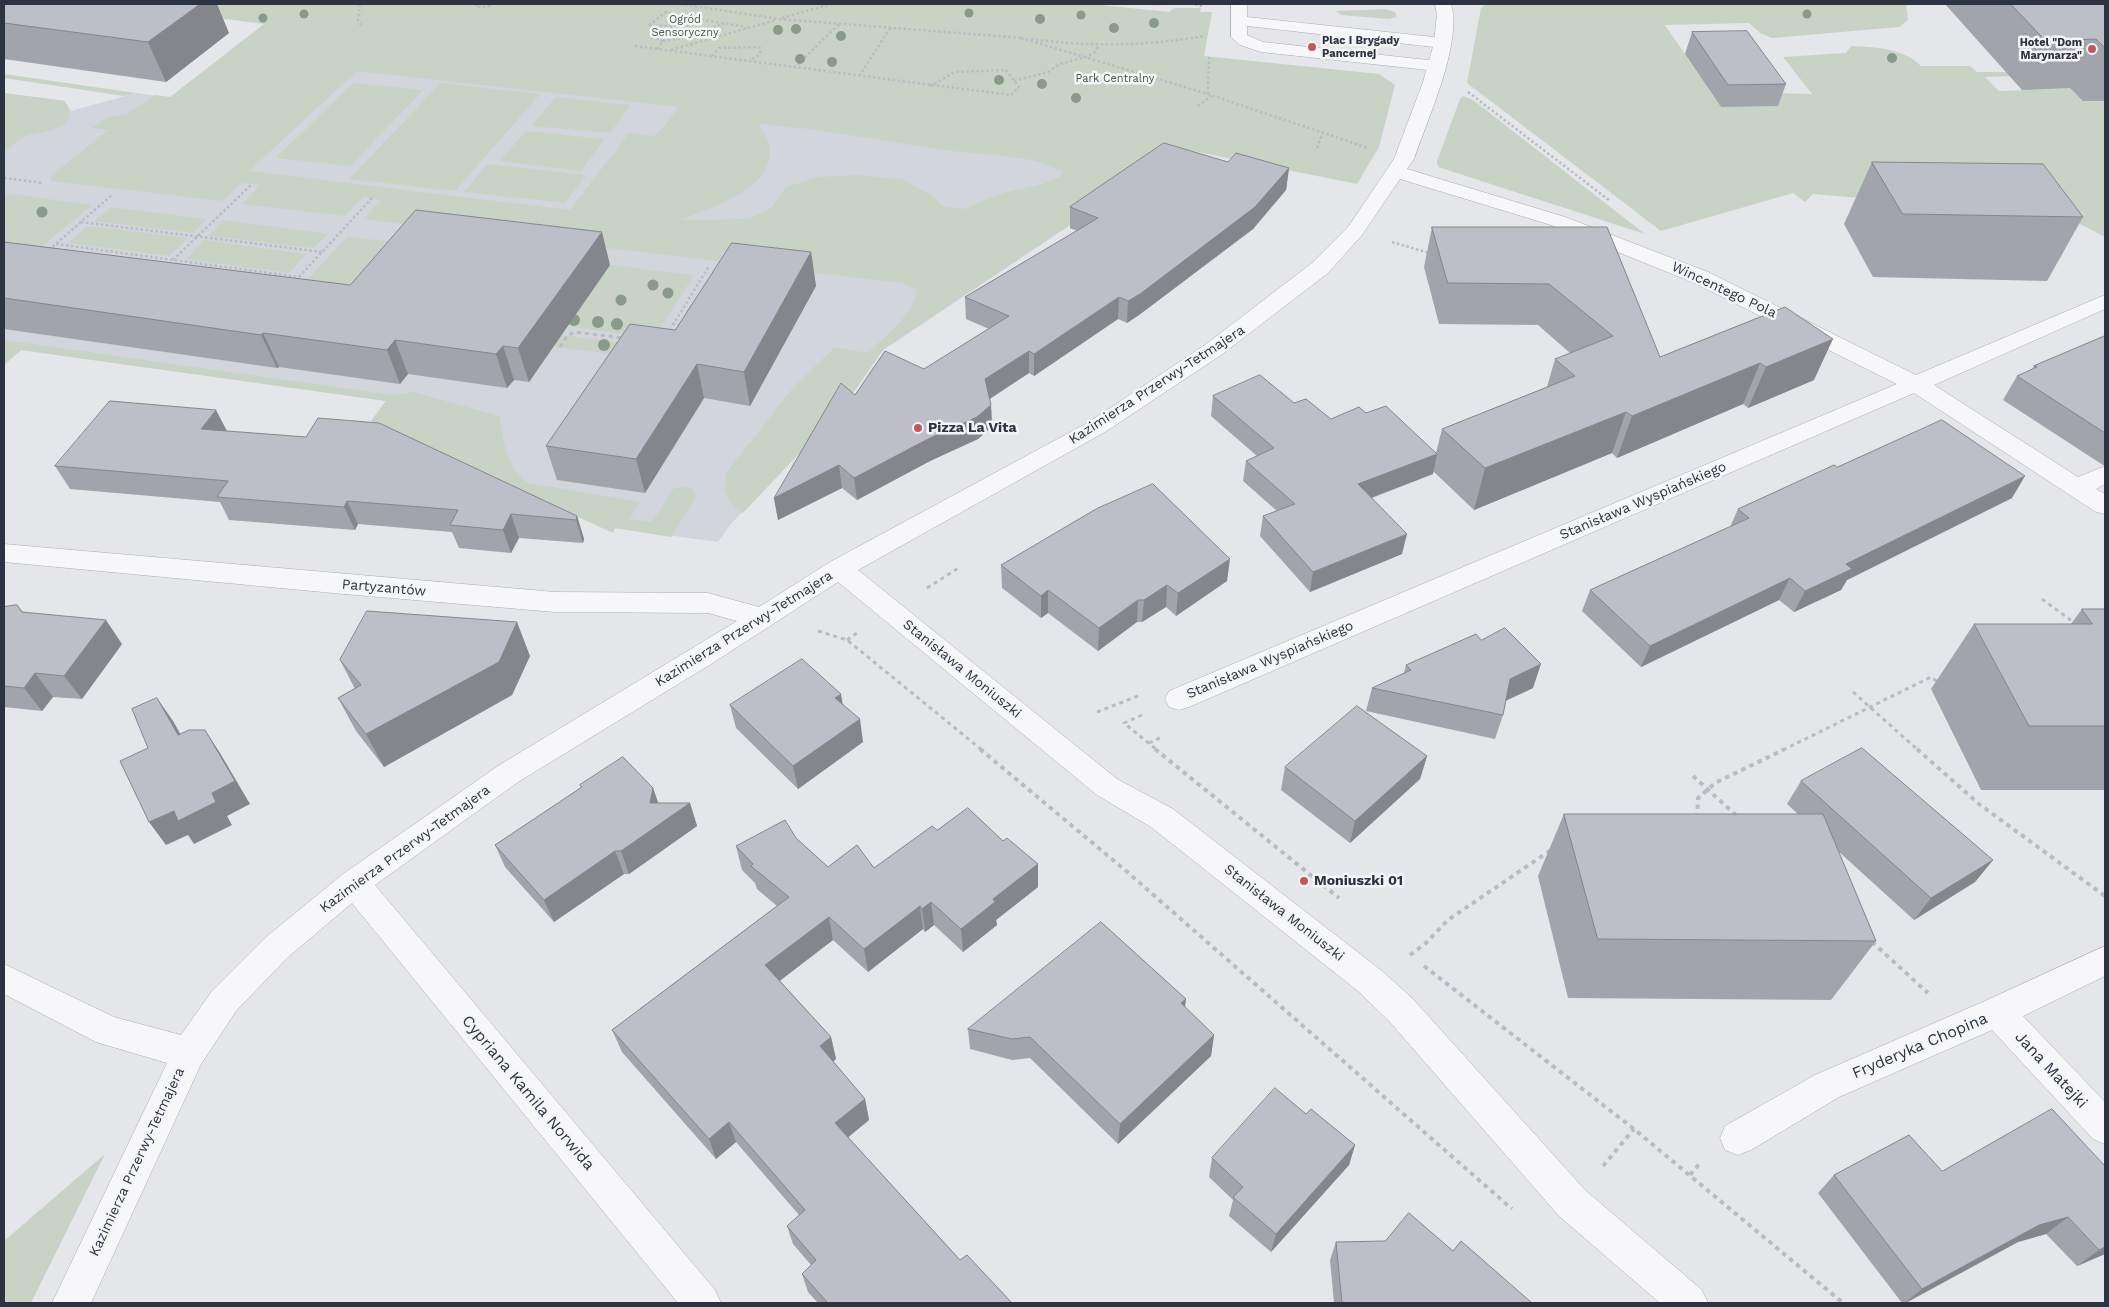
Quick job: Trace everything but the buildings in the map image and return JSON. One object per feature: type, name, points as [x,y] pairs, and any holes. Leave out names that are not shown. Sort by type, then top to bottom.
[{"type":"street","name":"Kazimierza Przerwy-Tetmajera","points":[[71,1303],[189,1053],[224,1001],[276,948],[354,883],[508,774],[762,618],[838,569],[1097,427],[1221,345],[1320,268],[1355,231],[1404,159],[1437,66],[1443,43],[1446,14],[1443,4]]},
{"type":"street","name":"Wincentego Pola","points":[[1396,172],[1558,221],[1700,277],[1916,384],[2105,506]]},
{"type":"street","name":"Stanisława Wyspiańskiego","points":[[1179,699],[1916,384],[2105,301]]},
{"type":"street","points":[[2078,488],[2105,474]]},
{"type":"street","name":"Partyzantów","points":[[4,553],[344,585],[555,602],[708,603],[737,609],[762,618]]},
{"type":"street","name":"Stanisława Moniuszki","points":[[838,569],[1107,787],[1162,818],[1370,981],[1401,1010],[1572,1203],[1689,1303]]},
{"type":"street","name":"Cypriana Kamila Norwida","points":[[354,883],[702,1303]]},
{"type":"street","name":"Fryderyka Chopina","points":[[1738,1138],[1827,1086],[1997,1012],[2105,960]]},
{"type":"street","points":[[4,978],[108,1031],[189,1053]]},
{"type":"street","name":"Jana Matejki","points":[[1997,1012],[2105,1127]]},
{"type":"lane","points":[[1239,4],[1240,36],[1246,42],[1261,47],[1437,66]]},
{"type":"lane","points":[[1240,21],[1443,43]]},
{"type":"path","points":[[360,4],[358,20],[361,25]]},
{"type":"path","points":[[476,4],[476,7],[488,7],[490,4]]},
{"type":"path","points":[[680,4],[779,19],[1098,46],[1150,44],[1212,34]]},
{"type":"path","points":[[668,50],[832,4]]},
{"type":"path","points":[[1152,4],[1168,4]]},
{"type":"path","points":[[673,26],[648,26],[666,12],[680,20]]},
{"type":"path","points":[[670,30],[681,38],[663,41],[650,36],[670,30],[680,20],[692,19],[750,28]]},
{"type":"path","points":[[692,19],[685,29],[697,32],[724,24]]},
{"type":"path","points":[[794,68],[840,23]]},
{"type":"path","points":[[859,76],[891,27]]},
{"type":"path","points":[[1021,38],[1208,94],[1374,151]]},
{"type":"path","points":[[656,49],[663,41]]},
{"type":"path","points":[[635,46],[930,86],[1011,95],[1019,87],[1006,70],[955,72],[930,86]]},
{"type":"path","points":[[712,57],[718,48],[726,46],[759,47],[761,50],[758,55],[748,62]]},
{"type":"path","points":[[1014,81],[1048,72],[1060,64],[1086,57],[1095,52],[1098,46]]},
{"type":"path","points":[[1208,94],[1209,53]]},
{"type":"path","points":[[1467,92],[1617,206]]},
{"type":"path","points":[[1198,106],[1212,96]]},
{"type":"path","points":[[1317,148],[1323,132]]},
{"type":"path","points":[[4,178],[43,183]]},
{"type":"path","points":[[167,266],[252,184]]},
{"type":"path","points":[[42,256],[113,194]]},
{"type":"path","points":[[294,283],[372,198]]},
{"type":"path","points":[[81,222],[322,252]]},
{"type":"path","points":[[1391,242],[1426,253],[1434,253]]},
{"type":"path","points":[[56,244],[299,277]]},
{"type":"path","points":[[668,334],[709,266]]},
{"type":"path","points":[[560,347],[567,336],[575,332],[632,339]]},
{"type":"path","points":[[2042,599],[2082,627]]},
{"type":"path","points":[[816,630],[847,640],[1015,777],[1125,870],[1514,1212]]},
{"type":"path","points":[[1697,822],[1698,798],[1715,783],[1932,677],[1941,685]]},
{"type":"path","points":[[1097,712],[1147,692]]},
{"type":"path","points":[[1853,692],[1979,804],[2105,896]]},
{"type":"path","points":[[1139,717],[1124,723],[1341,899]]},
{"type":"path","points":[[1693,776],[1743,822]]},
{"type":"path","points":[[1410,955],[1426,944],[1448,920],[1554,848]]},
{"type":"path","points":[[1871,940],[1964,1026]]},
{"type":"path","points":[[1402,949],[1690,1175],[1843,1303]]},
{"type":"path","points":[[1690,1175],[1706,1157]]},
{"type":"shaded area","points":[[271,48],[1171,158],[883,350],[844,406],[730,525],[718,542],[615,528],[613,533],[371,421],[386,401],[21,350],[4,365],[4,93],[65,101],[71,111],[136,93],[172,98]]},
{"type":"green space","points":[[110,4],[1091,4],[1169,12],[1174,8],[1201,8],[1200,12],[1212,12],[1204,56],[1379,74],[1395,85],[1379,147],[1357,184],[1183,149],[883,350],[844,406],[743,513],[726,496],[725,479],[727,472],[793,388],[835,347],[868,353],[905,316],[915,298],[916,290],[902,283],[363,219],[381,200],[363,197],[345,216],[242,204],[260,185],[242,183],[222,201],[51,181],[51,176],[108,130],[92,128],[108,117],[127,114],[155,95],[170,97],[264,24]],"holes":[[[357,71],[678,107],[665,126],[654,136],[629,133],[570,210],[249,171]],[[758,124],[827,132],[958,152],[1018,158],[1047,165],[1062,171],[1060,177],[1043,184],[1002,193],[963,209],[943,206],[933,196],[901,179],[857,175],[818,177],[786,187],[771,208],[749,219],[681,220],[725,202],[741,193],[754,183],[764,171],[769,157],[768,141]]]},
{"type":"green space","points":[[1486,4],[1906,4],[1908,20],[1899,27],[1772,38],[1760,33],[1749,23],[1665,25],[1721,107],[1777,93],[1812,94],[1783,57],[1846,53],[1851,46],[1879,48],[1897,52],[1906,55],[1921,66],[1970,66],[1977,72],[2048,72],[2059,77],[2083,101],[2105,101],[2105,237],[2063,215],[1813,194],[1805,202],[1793,193],[1661,231],[1467,83],[1481,8]],"holes":[[[2014,76],[2027,90],[1999,91],[1985,77]]]},
{"type":"green space","points":[[1386,9],[1395,12],[1397,17],[1389,19],[1341,15],[1336,11]]},
{"type":"green space","points":[[4,74],[136,93],[124,96],[4,78]]},
{"type":"green space","points":[[353,83],[423,90],[350,166],[276,158]]},
{"type":"green space","points":[[441,83],[540,94],[455,191],[349,179]]},
{"type":"green space","points":[[4,93],[65,101],[69,111],[68,118],[65,124],[59,128],[23,137],[4,153]]},
{"type":"green space","points":[[1463,96],[1473,100],[1645,234],[1438,167],[1437,161],[1460,99]]},
{"type":"green space","points":[[556,97],[631,105],[610,133],[531,126]]},
{"type":"green space","points":[[526,131],[604,139],[581,171],[500,161]]},
{"type":"green space","points":[[487,164],[586,175],[565,203],[464,192]]},
{"type":"green space","points":[[4,193],[92,205],[11,272],[4,271]]},
{"type":"green space","points":[[111,207],[207,219],[193,233],[94,221]]},
{"type":"green space","points":[[223,220],[328,234],[313,248],[209,236]]},
{"type":"green space","points":[[88,226],[188,238],[169,256],[68,243]]},
{"type":"green space","points":[[347,237],[426,245],[392,285],[281,308]]},
{"type":"green space","points":[[204,240],[306,254],[289,273],[186,259]]},
{"type":"green space","points":[[610,265],[694,275],[662,326],[636,336],[547,323],[554,334],[668,349],[682,363],[443,333],[580,309]]},
{"type":"green space","points":[[4,340],[393,395],[414,392],[499,416],[510,462],[528,483],[640,502],[629,519],[652,522],[674,488],[689,487],[694,491],[696,497],[671,537],[615,528],[613,533],[371,421],[386,401],[21,350],[4,365]]},
{"type":"green space","points":[[105,1154],[31,1303],[4,1303],[4,1241]]},
{"type":"place","name":"Plac I Brygady Pancernej","points":[[1312,47]]},
{"type":"place","name":"Hotel \"Dom Marynarza\"","points":[[2092,49]]},
{"type":"place","name":"Pizza La Vita","points":[[918,428]]},
{"type":"place","name":"Moniuszki 01","points":[[1304,881]]},
{"type":"park label","name":"Ogród Sensoryczny","points":[[685,26]]},
{"type":"park label","name":"Park Centralny","points":[[1115,79]]}]
